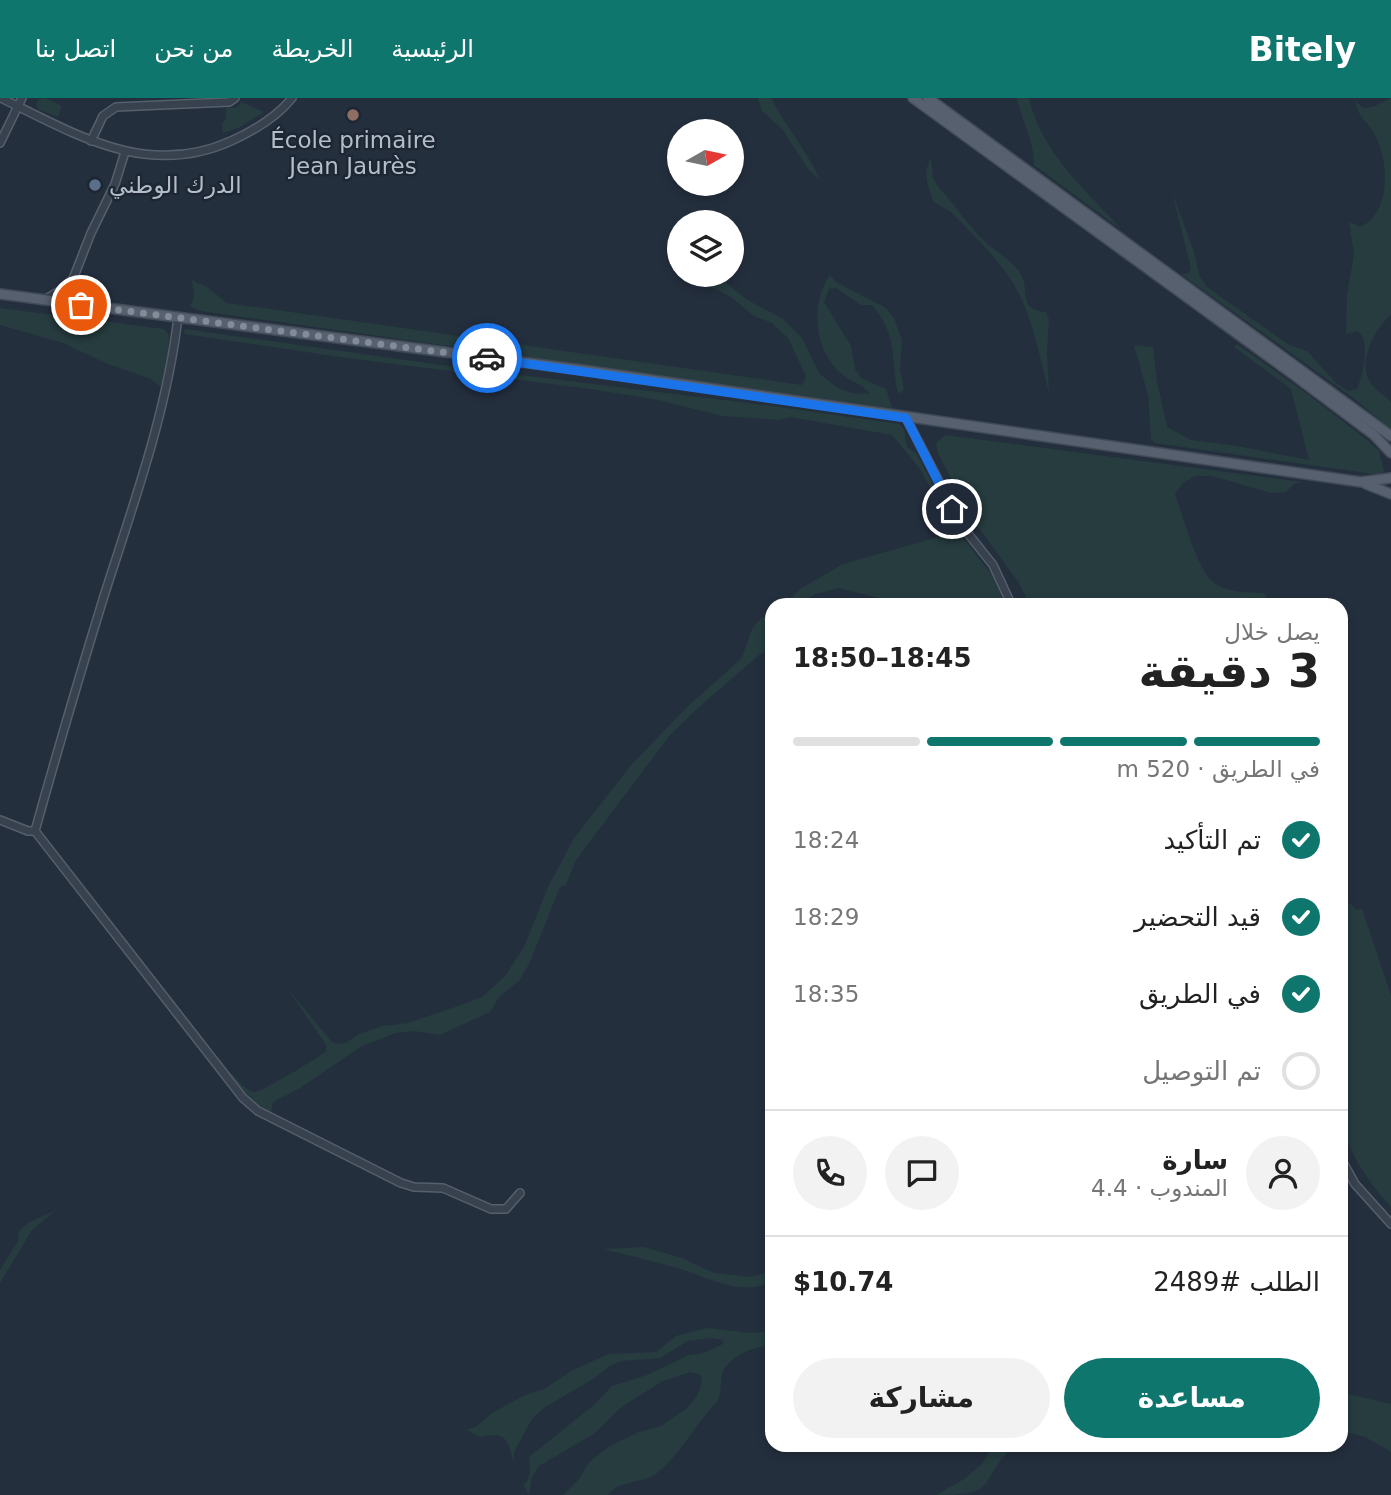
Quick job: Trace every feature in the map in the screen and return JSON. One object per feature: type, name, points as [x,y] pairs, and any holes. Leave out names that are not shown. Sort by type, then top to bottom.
[{"type":"main road","points":[[914,98],[1303,381],[1374,436],[1391,453]]},
{"type":"main road","points":[[928,98],[1391,436]]},
{"type":"main road","points":[[0,294],[590,371],[1361,482],[1391,494]]},
{"type":"main road","points":[[1361,482],[1391,478]]},
{"type":"street","points":[[1,98],[91,141],[125,152],[158,156],[179,155],[218,147],[267,121],[292,98]]},
{"type":"street","points":[[0,143],[22,98]]},
{"type":"street","points":[[91,141],[106,112],[116,107],[137,102],[229,102],[235,98]]},
{"type":"street","points":[[46,299],[73,279],[91,233],[115,184],[125,152]]},
{"type":"street","points":[[73,279],[81,305]]},
{"type":"street","points":[[35,831],[164,397],[174,358],[178,317]]},
{"type":"street","points":[[906,418],[962,526],[993,565],[1008,598]]},
{"type":"street","points":[[0,820],[35,831]]},
{"type":"street","points":[[35,831],[243,1098],[258,1111],[414,1187],[443,1188],[491,1209],[506,1209],[520,1193]]},
{"type":"street","points":[[1348,1171],[1355,1184],[1391,1224]]},
{"type":"green space","points":[[45,98],[62,106],[58,117],[38,109],[36,104],[39,99]]},
{"type":"green space","points":[[758,98],[771,98],[820,180],[808,169],[782,129],[762,111]]},
{"type":"green space","points":[[1017,98],[1029,98],[1035,118],[1054,154],[1122,230],[1034,165],[1032,147]]},
{"type":"green space","points":[[1391,98],[1391,315],[1374,337],[1366,365],[1370,382],[1391,402],[1391,429],[1352,397],[1181,274],[1189,273],[1191,268],[1172,192],[1194,252],[1200,277],[1207,287],[1289,345],[1307,351],[1337,384],[1349,391],[1357,389],[1365,351],[1362,336],[1358,331],[1346,334],[1347,295],[1354,254],[1349,222],[1360,227],[1378,211],[1385,186],[1385,172],[1379,145],[1371,128],[1360,115],[1356,101],[1363,108],[1373,107]]},
{"type":"green space","points":[[241,102],[264,112],[238,128],[223,133],[222,123],[226,118],[226,108],[238,107]]},
{"type":"green space","points":[[931,158],[933,178],[939,188],[976,233],[1019,271],[1031,308],[1046,312],[1049,319],[1049,393],[1027,311],[1016,288],[983,245],[953,214],[933,201],[926,174]]},
{"type":"green space","points":[[830,275],[836,282],[886,308],[894,318],[902,340],[900,369],[904,390],[898,394],[890,337],[881,317],[872,305],[861,305],[836,288],[829,289],[824,302],[851,346],[855,369],[861,378],[886,389],[892,408],[200,311],[190,306],[194,297],[192,280],[207,287],[227,303],[802,385],[806,376],[788,338],[772,323],[754,316],[731,297],[711,287],[731,287],[746,299],[783,319],[802,338],[819,373],[836,387],[851,393],[870,394],[839,372],[824,350],[817,312],[819,299]]},
{"type":"green space","points":[[0,308],[164,329],[169,335],[168,356],[161,387],[151,379],[108,364],[63,343],[0,325]]},
{"type":"green space","points":[[185,329],[899,424],[904,429],[907,447],[916,453],[959,533],[992,575],[1002,598],[879,598],[839,588],[809,598],[790,598],[843,564],[945,535],[950,530],[949,520],[920,469],[892,435],[790,417],[779,420],[723,416],[653,399],[583,388],[184,334]]},
{"type":"green space","points":[[1237,344],[1367,440],[1379,451],[1384,471],[1381,474],[1373,474],[1155,443],[1151,439],[1148,395],[1134,345],[1153,347],[1167,427],[1191,440],[1309,460],[1291,389],[1234,347]]},
{"type":"green space","points":[[945,435],[1303,482],[1294,484],[1286,492],[1271,493],[1212,476],[1195,476],[1183,483],[1175,494],[1195,552],[1211,580],[1229,590],[1264,593],[1267,598],[1026,598],[1019,583],[970,516],[938,453],[936,443]]},
{"type":"green space","points":[[765,617],[765,652],[670,735],[576,860],[566,885],[560,887],[520,980],[500,996],[490,1012],[440,1035],[414,1031],[396,1033],[362,1046],[300,1088],[273,1102],[271,1113],[247,1095],[228,1071],[247,1089],[259,1091],[326,1051],[326,1045],[287,988],[332,1042],[337,1044],[346,1043],[357,1035],[382,1026],[408,1023],[482,997],[505,976],[524,947],[548,887],[574,838],[632,764],[687,707],[742,658],[752,629]]},
{"type":"green space","points":[[1348,902],[1357,910],[1362,909],[1391,995],[1391,1207],[1361,1168],[1350,1148]]},
{"type":"green space","points":[[56,1210],[32,1230],[0,1283],[0,1270],[18,1241],[19,1231],[28,1223]]},
{"type":"green space","points":[[644,1247],[682,1258],[714,1273],[751,1277],[765,1273],[765,1284],[735,1287],[668,1265],[603,1249]]},
{"type":"green space","points":[[707,1328],[749,1333],[765,1332],[765,1346],[742,1353],[730,1363],[722,1375],[717,1402],[666,1465],[652,1476],[619,1486],[608,1495],[563,1495],[579,1479],[589,1462],[610,1446],[639,1432],[661,1426],[686,1409],[697,1396],[702,1383],[701,1375],[690,1372],[661,1382],[620,1408],[595,1433],[539,1466],[532,1477],[529,1495],[523,1484],[527,1482],[530,1472],[529,1457],[595,1404],[612,1386],[647,1375],[689,1355],[704,1353],[723,1344],[723,1340],[712,1338],[688,1341],[660,1358],[621,1361],[611,1365],[593,1379],[545,1407],[532,1419],[514,1452],[514,1462],[504,1438],[495,1435],[479,1437],[467,1430],[477,1426],[492,1413],[523,1396],[544,1389],[573,1370],[609,1354],[656,1352],[676,1336]]},
{"type":"green space","points":[[1348,1394],[1391,1404],[1391,1452],[1365,1437],[1348,1433]]},
{"type":"green space","points":[[989,1452],[1008,1452],[979,1489],[970,1493],[936,1495],[964,1479],[983,1463]]},
{"type":"way so far","points":[[81,305],[487,358]]},
{"type":"place","name":"École primaire Jean Jaurès","points":[[353,115]]},
{"type":"place","name":"الدرك الوطني","points":[[95,185]]},
{"type":"route","points":[[487,358],[906,418],[952,509]]}]
